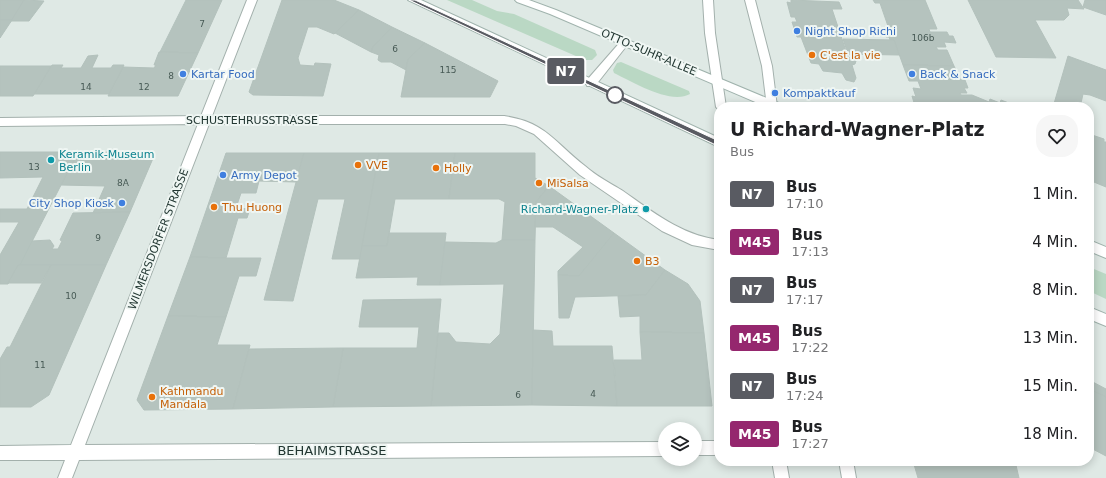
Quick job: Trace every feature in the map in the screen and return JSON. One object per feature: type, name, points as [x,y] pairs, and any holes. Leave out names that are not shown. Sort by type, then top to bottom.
[{"type":"street","name":"WILMERSDORFER STRASSE","points":[[64,478],[252,0]]},
{"type":"street","points":[[413,0],[714,141]]},
{"type":"street","name":"OTTO-SUHR-ALLEE","points":[[520,0],[625,42],[764,102]]},
{"type":"street","points":[[708,0],[710,33],[720,102]]},
{"type":"street","points":[[750,0],[767,66],[773,102]]},
{"type":"street","points":[[591,83],[625,42]]},
{"type":"street","name":"SCHUSTEHRUSSTRASSE","points":[[0,122],[504,120],[523,123],[555,143],[579,168],[666,227],[688,239],[714,244]]},
{"type":"street","points":[[1094,247],[1106,253]]},
{"type":"street","points":[[1094,315],[1106,320]]},
{"type":"street","points":[[702,448],[714,448]]},
{"type":"street","name":"BEHAIMSTRASSE","points":[[0,453],[75,451],[658,449]]},
{"type":"street","points":[[780,466],[782,478]]},
{"type":"street","points":[[847,466],[849,478]]},
{"type":"green space","points":[[447,0],[472,0],[497,11],[514,14],[595,50],[597,55],[592,60],[585,60]]},
{"type":"green space","points":[[621,62],[689,91],[690,94],[682,97],[672,97],[662,95],[641,86],[614,73],[613,70],[617,63]]},
{"type":"green space","points":[[1094,269],[1106,274],[1106,299],[1094,293]]},
{"type":"building","points":[[0,0],[24,0],[12,20],[0,20]]},
{"type":"building","points":[[24,0],[44,1],[29,21],[11,21]]},
{"type":"building","points":[[186,0],[222,0],[198,53],[160,52]]},
{"type":"building","points":[[282,0],[334,0],[359,10],[334,34],[317,27],[308,27],[298,58],[300,65],[314,66],[315,63],[331,64],[323,96],[253,95],[249,92]]},
{"type":"building","points":[[791,0],[839,2],[842,9],[832,9],[848,57],[856,61],[855,64],[852,65],[856,78],[854,82],[846,80],[842,73],[823,71],[819,64],[811,63],[801,37],[797,37],[792,22],[797,22],[795,17],[791,17],[787,2],[791,3]]},
{"type":"building","points":[[873,0],[925,0],[937,29],[929,29],[930,32],[947,32],[949,36],[953,36],[956,43],[944,42],[946,47],[936,47],[938,50],[947,50],[954,66],[903,65],[894,40],[890,40],[889,37],[886,37],[883,29],[889,29],[880,3],[875,3]]},
{"type":"building","points":[[968,0],[1078,0],[1084,9],[1067,8],[1069,15],[1064,20],[1035,20],[1056,58],[996,57]]},
{"type":"building","points":[[1085,0],[1106,0],[1106,15],[1083,7]]},
{"type":"building","points":[[359,10],[392,27],[373,47],[371,52],[335,33]]},
{"type":"building","points":[[0,20],[12,20],[0,38]]},
{"type":"building","points":[[392,27],[425,43],[408,59],[406,70],[391,62],[381,62],[378,60],[379,55],[371,52],[373,47]]},
{"type":"building","points":[[843,39],[894,40],[899,55],[848,54]]},
{"type":"building","points":[[425,43],[498,81],[490,97],[401,97],[408,59]]},
{"type":"building","points":[[159,52],[198,53],[178,96],[108,96],[123,67],[154,68]]},
{"type":"building","points":[[98,55],[92,68],[111,68],[113,65],[124,65],[109,94],[34,94],[52,65],[63,65],[61,68],[81,68],[88,56]]},
{"type":"building","points":[[1068,56],[1106,70],[1106,101],[1083,94],[1081,102],[1054,102]]},
{"type":"building","points":[[903,65],[954,66],[961,80],[965,80],[968,88],[964,88],[967,93],[960,93],[961,95],[972,95],[989,102],[914,102],[912,96],[916,97],[913,88],[921,89],[918,81],[909,81]]},
{"type":"building","points":[[0,66],[51,66],[33,96],[0,96]]},
{"type":"building","points":[[990,99],[998,102],[989,102]]},
{"type":"building","points":[[1094,136],[1104,139],[1104,142],[1106,142],[1106,187],[1094,182]]},
{"type":"building","points":[[0,152],[78,152],[20,265],[8,284],[0,284],[0,255],[19,222],[0,222],[0,209],[27,209],[43,177],[0,178]]},
{"type":"building","points":[[78,152],[151,152],[154,156],[130,212],[93,213],[105,186],[61,185]]},
{"type":"building","points":[[226,153],[304,153],[296,182],[259,181],[256,193],[241,193],[236,208],[250,209],[247,218],[238,218],[226,258],[190,257]]},
{"type":"building","points":[[304,153],[379,153],[360,259],[332,259],[345,199],[318,199],[293,301],[264,300]]},
{"type":"building","points":[[379,153],[455,153],[449,199],[395,199],[387,246],[362,246]]},
{"type":"building","points":[[455,153],[535,153],[535,178],[549,186],[536,202],[535,240],[502,240],[505,202],[499,199],[449,199]]},
{"type":"building","points":[[549,186],[614,233],[579,276],[558,275],[558,271],[583,247],[553,227],[535,227],[536,202]]},
{"type":"building","points":[[130,212],[106,265],[20,265],[32,241],[50,240],[54,246],[52,249],[58,249],[62,241],[60,240],[73,213]]},
{"type":"building","points":[[389,233],[446,233],[440,285],[417,285],[418,277],[356,278],[362,246],[387,246]]},
{"type":"building","points":[[614,233],[665,270],[646,295],[575,297],[569,318],[559,318],[558,275],[579,276]]},
{"type":"building","points":[[502,240],[535,240],[532,405],[431,406],[438,333],[449,333],[456,342],[490,344],[500,334],[504,284],[440,285],[445,242],[496,243]]},
{"type":"building","points":[[190,257],[261,258],[256,276],[239,276],[226,317],[168,316]]},
{"type":"building","points":[[18,265],[51,265],[41,283],[8,283]]},
{"type":"building","points":[[51,265],[106,265],[49,395],[31,407],[0,407],[0,359],[7,347],[10,347]]},
{"type":"building","points":[[665,270],[688,284],[700,301],[704,333],[640,332],[640,316],[620,317],[618,296],[646,295]]},
{"type":"building","points":[[441,299],[431,406],[333,407],[343,348],[417,348],[419,327],[359,327],[363,300]]},
{"type":"building","points":[[168,316],[226,317],[217,345],[250,345],[233,409],[144,410],[137,400]]},
{"type":"building","points":[[533,330],[552,331],[553,346],[612,346],[617,406],[532,405]]},
{"type":"building","points":[[640,332],[704,333],[712,406],[617,406],[614,360],[642,360]]},
{"type":"building","points":[[343,348],[333,407],[233,409],[249,349]]},
{"type":"building","points":[[1094,383],[1106,389],[1106,397],[1094,391]]},
{"type":"building","points":[[1094,391],[1106,397],[1106,456],[1094,450]]},
{"type":"building","points":[[914,466],[1016,466],[1019,478],[918,478]]},
{"type":"bus line","name":"N7","points":[[412,0],[714,141]]},
{"type":"place","name":"Night Shop Richi","points":[[797,31]]},
{"type":"place","name":"C'est la vie","points":[[812,55]]},
{"type":"place","name":"Kartar Food","points":[[183,74]]},
{"type":"place","name":"Back & Snack","points":[[912,74]]},
{"type":"place","name":"Kompaktkauf","points":[[775,93]]},
{"type":"place","name":"Keramik-Museum Berlin","points":[[51,160]]},
{"type":"place","name":"VVE","points":[[358,165]]},
{"type":"place","name":"Holly","points":[[436,168]]},
{"type":"place","name":"Army Depot","points":[[223,175]]},
{"type":"place","name":"MiSalsa","points":[[539,183]]},
{"type":"place","name":"City Shop Kiosk","points":[[122,203]]},
{"type":"place","name":"Thu Huong","points":[[214,207]]},
{"type":"place","name":"Richard-Wagner-Platz","points":[[646,209]]},
{"type":"place","name":"B3","points":[[637,261]]},
{"type":"place","name":"Kathmandu Mandala","points":[[152,397]]}]
